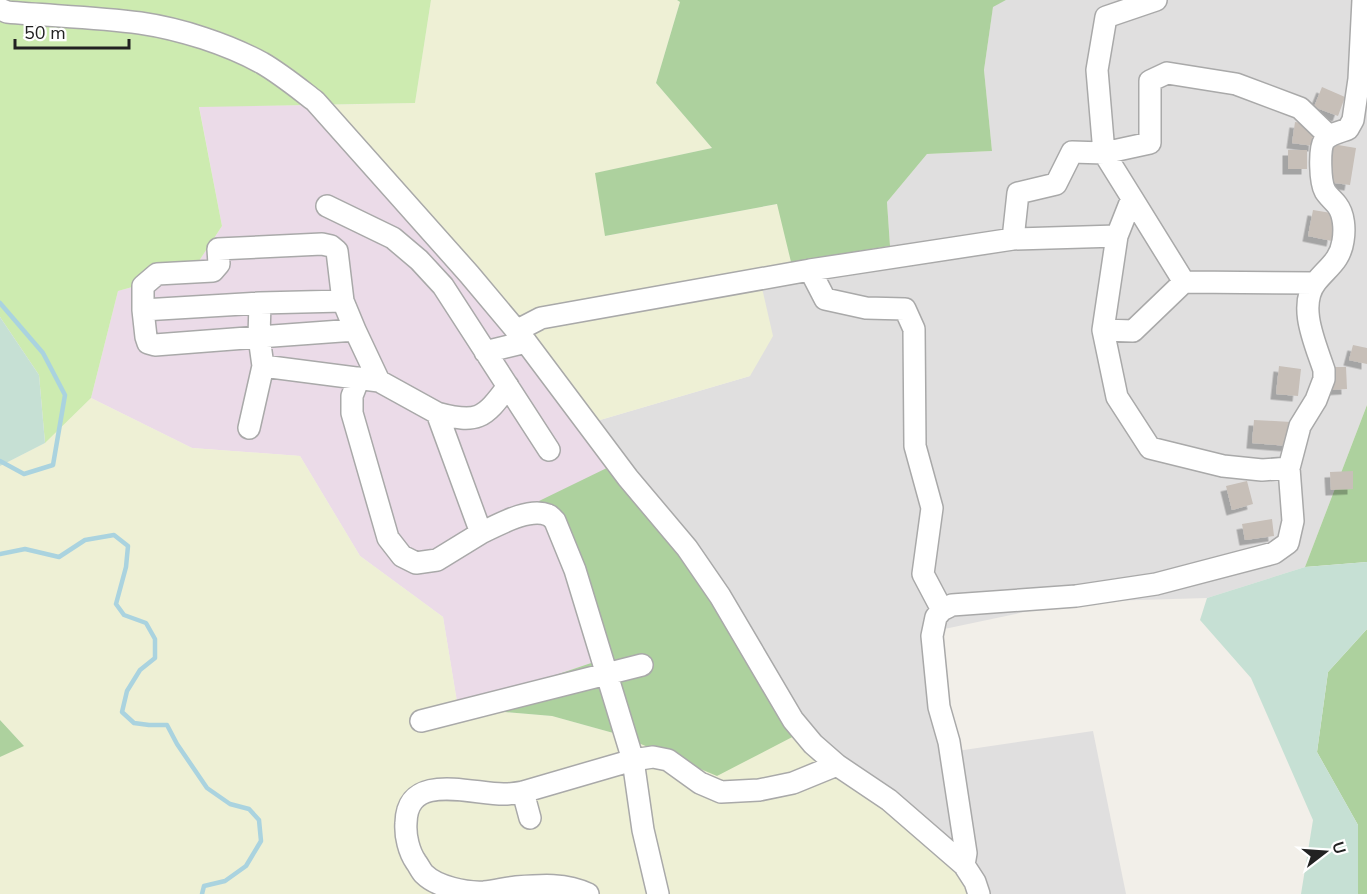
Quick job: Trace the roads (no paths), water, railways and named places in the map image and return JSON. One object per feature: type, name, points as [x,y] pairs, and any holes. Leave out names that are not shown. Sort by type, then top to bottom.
[{"type":"street","points":[[1156,0],[1106,17],[1097,70],[1104,153],[1184,282]]},
{"type":"street","points":[[964,865],[966,853],[949,742],[939,707],[932,636],[936,617],[942,610],[958,605],[1076,596],[1155,584],[1274,553],[1288,543],[1293,520],[1289,468],[1300,426],[1316,400],[1324,379],[1324,370],[1307,309],[1308,297],[1315,283],[1334,264],[1341,252],[1344,238],[1342,216],[1338,207],[1324,190],[1320,176],[1323,142],[1329,136],[1348,129],[1353,120],[1359,79],[1363,0]]},
{"type":"street","points":[[0,9],[7,12],[141,23],[173,29],[218,43],[262,63],[315,101],[469,274],[521,337],[628,478],[687,548],[720,596],[793,720],[813,744],[837,765],[889,800],[964,865],[975,882],[979,894]]},
{"type":"street","points":[[1013,239],[1018,192],[1056,184],[1072,152],[1104,153],[1150,143],[1150,81],[1167,73],[1236,84],[1300,108],[1329,136]]},
{"type":"street","points":[[1132,198],[1117,236],[1103,330],[1117,398],[1150,448],[1223,466],[1262,470],[1289,468]]},
{"type":"street","points":[[327,206],[393,238],[419,260],[443,286],[549,450]]},
{"type":"street","points":[[485,352],[521,337],[541,318],[810,270],[1013,239],[1117,236]]},
{"type":"street","points":[[356,330],[155,345],[148,343],[146,338],[143,286],[157,274],[213,271],[219,264],[218,249],[322,244],[331,246],[336,251],[343,301],[356,330],[369,380]]},
{"type":"street","points":[[810,270],[825,299],[866,308],[905,309],[914,329],[915,446],[932,508],[923,574],[942,610]]},
{"type":"street","points":[[1103,330],[1132,332],[1184,282],[1315,283]]},
{"type":"street","points":[[143,310],[343,301]]},
{"type":"street","points":[[249,428],[263,366],[259,337],[260,303]]},
{"type":"street","points":[[263,366],[369,380],[437,414],[460,419],[473,419],[492,408],[508,386]]},
{"type":"street","points":[[369,380],[352,396],[352,414],[388,538],[402,556],[416,563],[437,560],[511,518],[536,513],[549,515],[555,521],[575,570],[633,760],[644,830],[658,894]]},
{"type":"street","points":[[437,414],[481,533]]},
{"type":"street","points":[[421,721],[642,665]]},
{"type":"street","points":[[588,894],[561,886],[551,890],[515,887],[483,892],[453,889],[439,883],[424,874],[413,858],[405,822],[409,807],[415,798],[423,793],[442,789],[465,789],[505,794],[523,792],[633,760],[653,757],[668,760],[700,783],[721,792],[759,790],[793,783],[837,765]]},
{"type":"street","points":[[523,792],[530,818]]},
{"type":"waterway","points":[[0,303],[43,353],[65,395],[53,465],[24,474],[0,461]]},
{"type":"waterway","points":[[0,554],[25,549],[59,557],[85,540],[114,535],[128,546],[126,567],[116,604],[124,615],[146,623],[155,639],[155,658],[140,670],[127,691],[122,712],[134,723],[167,725],[207,788],[230,804],[249,809],[259,820],[261,841],[246,866],[225,881],[204,886],[202,894]]}]
